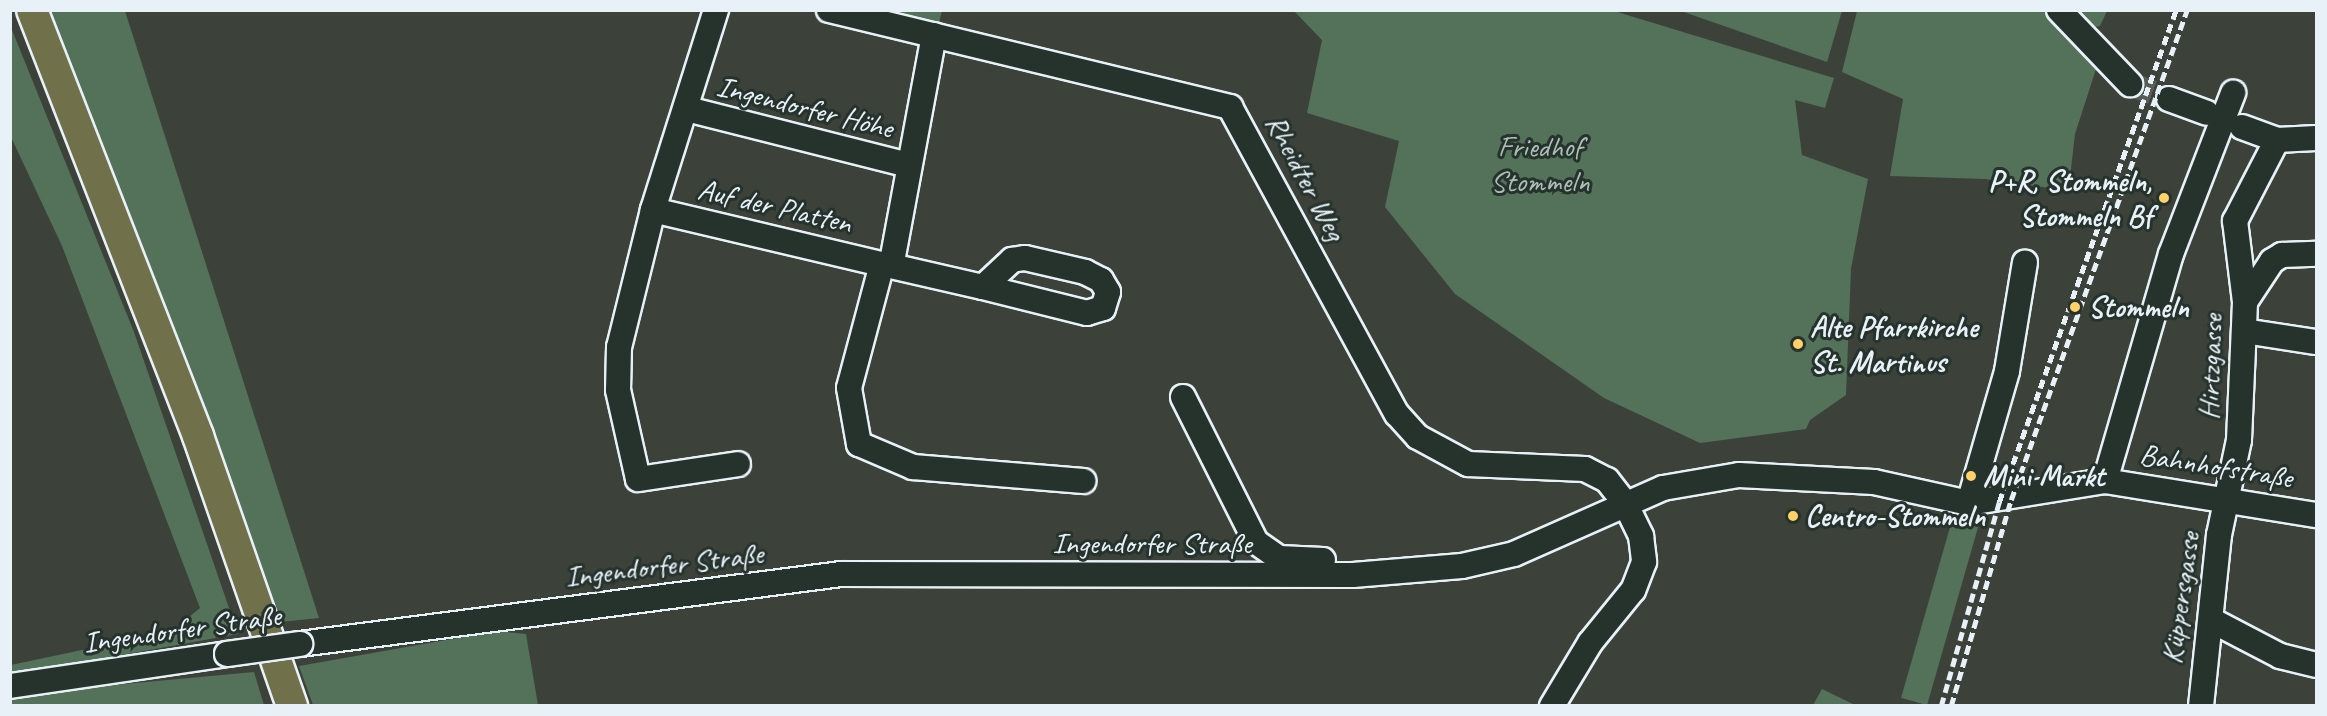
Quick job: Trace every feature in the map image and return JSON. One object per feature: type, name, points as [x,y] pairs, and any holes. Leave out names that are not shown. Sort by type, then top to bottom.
[{"type":"main road","points":[[32,10],[107,194],[292,705]]},
{"type":"street","name":"Auf der Platten","points":[[716,10],[687,110],[653,210],[619,347],[618,390],[638,479],[738,464]]},
{"type":"street","name":"Rheidter Weg","points":[[829,10],[1230,107],[1397,414],[1418,437],[1468,464],[1585,469],[1607,480],[1625,503],[1641,536],[1644,562],[1633,590],[1590,643],[1552,705]]},
{"type":"street","points":[[2059,10],[2130,84]]},
{"type":"street","name":"Ingendorfer Höhe","points":[[934,34],[886,265],[849,388],[859,444],[914,467],[1083,482]]},
{"type":"street","name":"Bahnhofstraße","points":[[2105,481],[2171,254],[2233,93]]},
{"type":"street","points":[[2169,99],[2207,113]]},
{"type":"street","name":"Ingendorfer Höhe","points":[[687,110],[908,165]]},
{"type":"street","points":[[2242,127],[2277,140],[2316,138]]},
{"type":"street","name":"Hirtzgasse","points":[[2227,498],[2239,440],[2245,302],[2235,221],[2277,140]]},
{"type":"street","name":"Auf der Platten","points":[[653,210],[886,265]]},
{"type":"street","points":[[2245,302],[2272,261],[2282,255],[2316,254]]},
{"type":"street","points":[[1969,503],[2007,371],[2025,262]]},
{"type":"street","points":[[886,265],[983,286]]},
{"type":"street","points":[[2244,331],[2316,342]]},
{"type":"street","name":"Ingendorfer Straße","points":[[1184,397],[1256,542],[1280,558],[1323,560],[1330,575]]},
{"type":"street","name":"Ingendorfer Straße","points":[[10,686],[300,644],[841,574],[1330,575],[1494,561],[1625,503],[1702,478],[1739,475],[1874,482],[1969,503],[2011,500]]},
{"type":"street","name":"Bahnhofstraße","points":[[2011,500],[2105,481],[2227,498],[2316,515]]},
{"type":"street","name":"Küppersgasse","points":[[2201,705],[2201,676],[2213,621],[2227,498]]},
{"type":"street","points":[[2213,621],[2280,656],[2316,665]]},
{"type":"green space","points":[[1678,10],[1842,10],[1842,11],[1827,62]]},
{"type":"green space","points":[[43,11],[125,11],[319,618],[280,622]]},
{"type":"green space","points":[[862,11],[942,11],[938,27]]},
{"type":"green space","name":"Friedhof Stommeln","points":[[1294,11],[1614,11],[1834,78],[1825,108],[1795,100],[1802,155],[1868,179],[1851,269],[1846,395],[1810,420],[1806,429],[1700,443],[1604,398],[1455,294],[1385,207],[1399,141],[1307,113],[1322,40]]},
{"type":"green space","points":[[1857,11],[2045,11],[2096,69],[2075,134],[2069,186],[2064,190],[1985,179],[1890,176],[1903,99],[1842,72]]},
{"type":"green space","points":[[2067,11],[2107,11],[2100,26],[2083,29]]},
{"type":"green space","points":[[10,25],[134,332],[238,634],[11,675],[11,665],[172,631],[200,608],[62,246],[11,137]]},
{"type":"green space","points":[[1957,503],[1983,510],[1927,705],[1901,698]]},
{"type":"green space","points":[[497,631],[526,634],[538,705],[313,705],[299,666]]},
{"type":"green space","points":[[254,672],[264,705],[11,706],[11,696],[27,693]]},
{"type":"green space","points":[[1822,689],[1855,705],[1813,705]]},
{"type":"tunnel","points":[[2130,84],[2169,99]]},
{"type":"railway","points":[[1941,706],[1999,502],[2176,10]]},
{"type":"railway","points":[[1951,706],[2011,500],[2187,10]]},
{"type":"place","name":"P+R, Stommeln, Stommeln Bf","points":[[2164,198]]},
{"type":"place","name":"Stommeln","points":[[2075,307]]},
{"type":"place","name":"Alte Pfarrkirche St. Martinus","points":[[1798,344]]},
{"type":"place","name":"Mini Markt","points":[[1971,476]]},
{"type":"place","name":"Centro-Stommeln","points":[[1793,516]]}]
